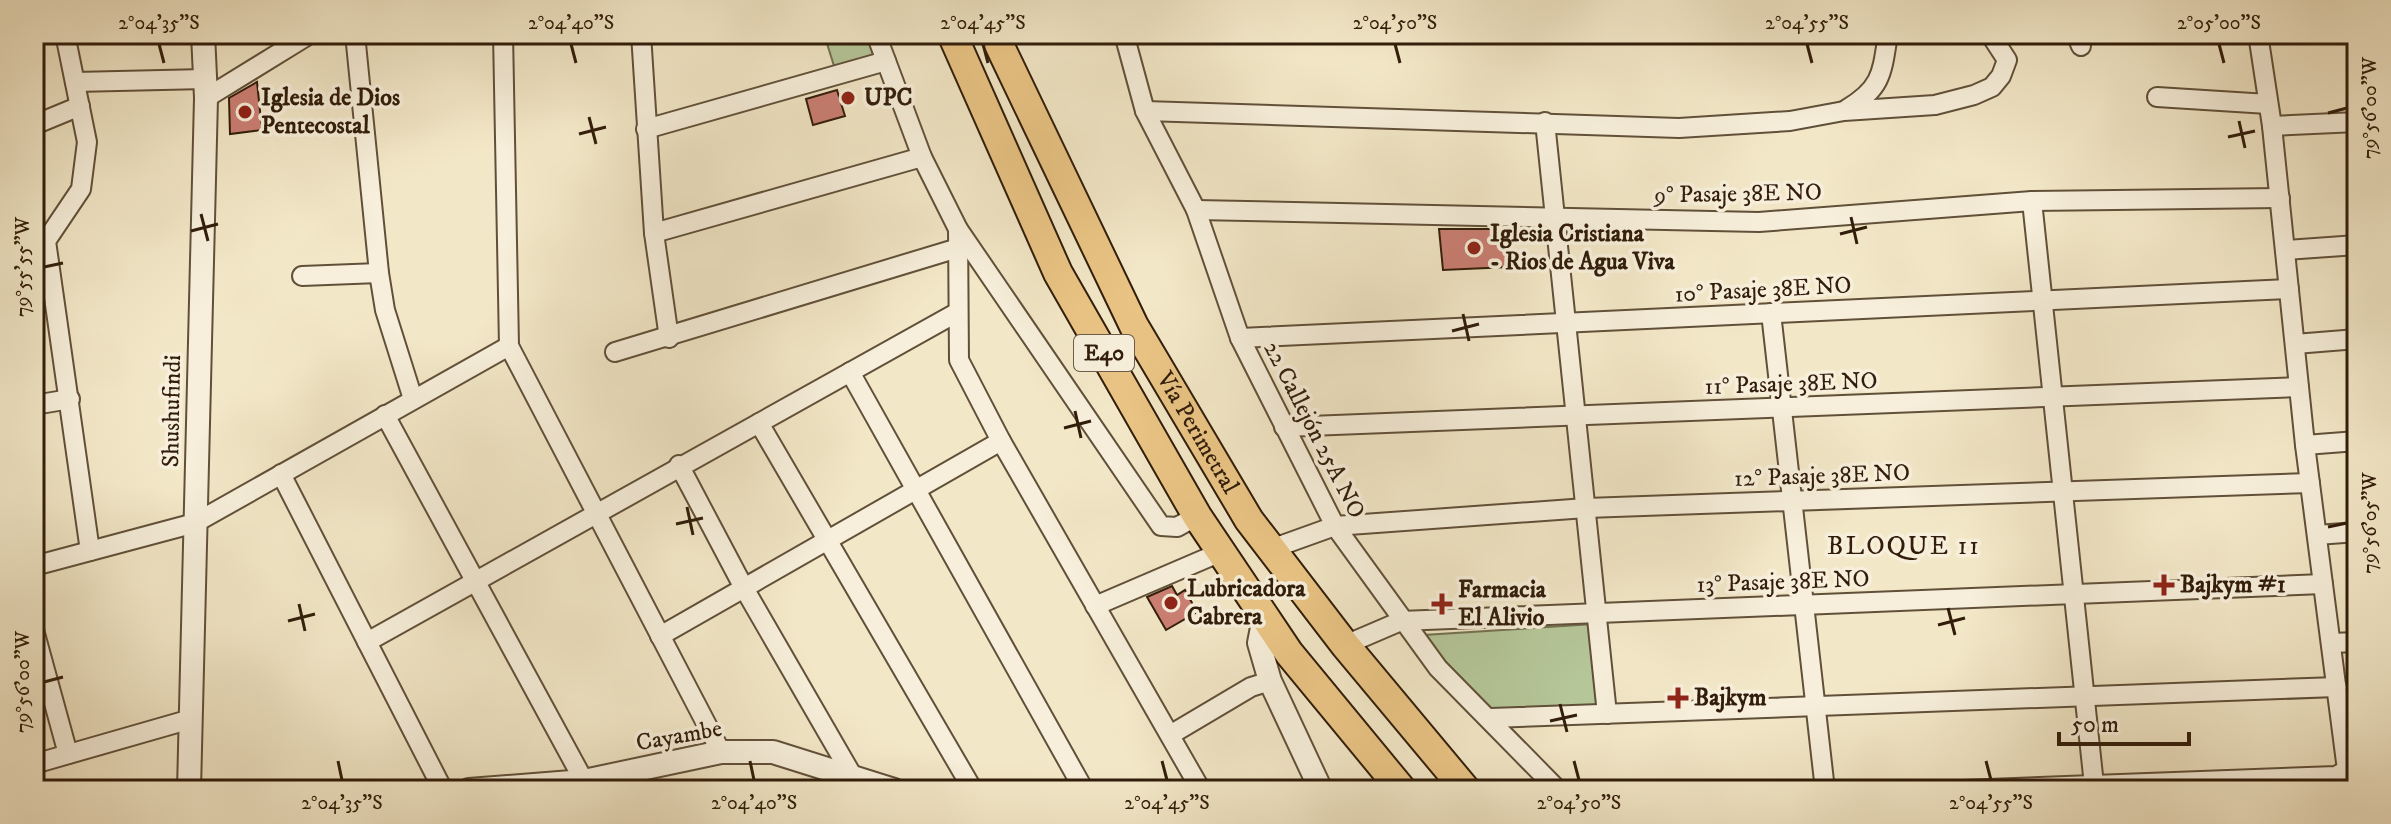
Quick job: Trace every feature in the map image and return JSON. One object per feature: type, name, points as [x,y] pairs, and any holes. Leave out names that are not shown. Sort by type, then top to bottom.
[{"type":"highway","name":"Vía Perimetral","points":[[952,34],[1058,273],[1197,516],[1289,653],[1402,790]]},
{"type":"highway","name":"Vía Perimetral","points":[[994,34],[1051,159],[1134,326],[1249,520],[1345,645],[1466,790]]},
{"type":"street","points":[[65,34],[87,142],[81,189],[40,243],[70,399],[90,551]]},
{"type":"street","name":"Shushufindi","points":[[189,790],[206,89],[203,34]]},
{"type":"street","points":[[75,82],[206,89],[310,34]]},
{"type":"street","points":[[355,34],[379,273],[385,310],[413,399]]},
{"type":"street","points":[[503,34],[509,346],[721,752]]},
{"type":"street","points":[[641,34],[654,233],[669,338]]},
{"type":"street","points":[[876,34],[922,157],[958,229],[1161,526],[1177,527],[1197,516]]},
{"type":"street","name":"22 Callejón 25A NO","points":[[1124,34],[1145,111],[1196,210],[1240,338],[1335,526],[1438,668],[1491,718],[1537,772],[1558,790]]},
{"type":"street","points":[[1844,111],[1870,95],[1882,72],[1888,34]]},
{"type":"street","points":[[1145,111],[1679,128],[1790,121],[1844,111],[1935,105],[1992,87],[2001,76],[2007,60],[1990,34]]},
{"type":"street","points":[[1962,790],[2336,776],[2347,770],[2350,740],[2337,687],[2323,584],[2305,445],[2272,126],[2258,34]]},
{"type":"street","points":[[646,129],[886,61]]},
{"type":"street","points":[[2157,97],[2268,104]]},
{"type":"street","points":[[34,125],[80,106]]},
{"type":"street","points":[[1545,122],[1607,714]]},
{"type":"street","points":[[2272,126],[2357,122]]},
{"type":"street","points":[[654,233],[922,157]]},
{"type":"street","name":"9° Pasaje 38E NO","points":[[1196,210],[1759,222],[2032,201],[2280,198]]},
{"type":"street","points":[[2032,201],[2094,785]]},
{"type":"street","points":[[958,229],[956,313],[959,360],[1001,441],[1201,790]]},
{"type":"street","points":[[2285,250],[2357,245]]},
{"type":"street","points":[[615,352],[958,248]]},
{"type":"street","points":[[302,276],[379,273]]},
{"type":"street","name":"10° Pasaje 38E NO","points":[[1240,338],[2289,289]]},
{"type":"street","points":[[367,642],[956,313]]},
{"type":"street","points":[[1771,313],[1825,790]]},
{"type":"street","points":[[2295,344],[2357,339]]},
{"type":"street","points":[[34,566],[195,523],[509,346]]},
{"type":"street","points":[[850,372],[1084,790]]},
{"type":"street","name":"11° Pasaje 38E NO","points":[[1284,427],[2299,387]]},
{"type":"street","points":[[34,405],[70,399]]},
{"type":"street","points":[[385,415],[584,781]]},
{"type":"street","points":[[759,423],[973,790]]},
{"type":"street","points":[[660,636],[1001,441]]},
{"type":"street","points":[[2305,445],[2357,441]]},
{"type":"street","points":[[679,465],[744,588],[852,775]]},
{"type":"street","points":[[281,474],[443,790]]},
{"type":"street","name":"12° Pasaje 38E NO","points":[[1271,549],[1335,526],[1586,508],[2310,483]]},
{"type":"street","points":[[2317,535],[2357,532]]},
{"type":"street","points":[[1095,606],[1221,552]]},
{"type":"street","name":"13° Pasaje 38E NO","points":[[1345,645],[1401,621],[2323,584]]},
{"type":"street","points":[[1264,617],[1259,643],[1270,681],[1321,790]]},
{"type":"street","points":[[34,630],[68,754]]},
{"type":"street","points":[[2331,643],[2357,642]]},
{"type":"street","points":[[1170,735],[1251,687],[1270,681]]},
{"type":"street","points":[[1491,718],[2337,687]]},
{"type":"street","points":[[34,764],[191,719]]},
{"type":"street","name":"Cayambe","points":[[469,790],[584,781],[721,752],[773,752],[894,790]]},
{"type":"green space","points":[[824,34],[866,34],[875,60],[835,69]]},
{"type":"green space","points":[[1594,624],[1602,706],[1493,713],[1426,641],[1424,635]]},
{"type":"building","name":"Iglesia de Dios Pentecostal","points":[[257,82],[262,130],[230,134],[229,98]]},
{"type":"building","points":[[837,90],[845,116],[813,125],[806,99]]},
{"type":"building","name":"Iglesia Cristiana - Rios de Agua Viva","points":[[1439,229],[1505,229],[1509,267],[1443,270]]},
{"type":"building","name":"Lubricadora Cabrera","points":[[1172,586],[1177,595],[1185,590],[1197,612],[1166,630],[1147,597]]},
{"type":"place","name":"UPC","points":[[848,98]]},
{"type":"place","name":"Iglesia de Dios Pentecostal","points":[[245,112]]},
{"type":"place","name":"Iglesia Cristiana - Rios de Agua Viva","points":[[1474,248]]},
{"type":"place","name":"Bajkym #1","points":[[2164,585]]},
{"type":"place","name":"Lubricadora Cabrera","points":[[1171,603]]},
{"type":"place","name":"Farmacia El Alivio","points":[[1442,604]]},
{"type":"place","name":"Bajkym","points":[[1678,698]]},
{"type":"district","name":"BLOQUE 11","points":[[1904,546]]}]
